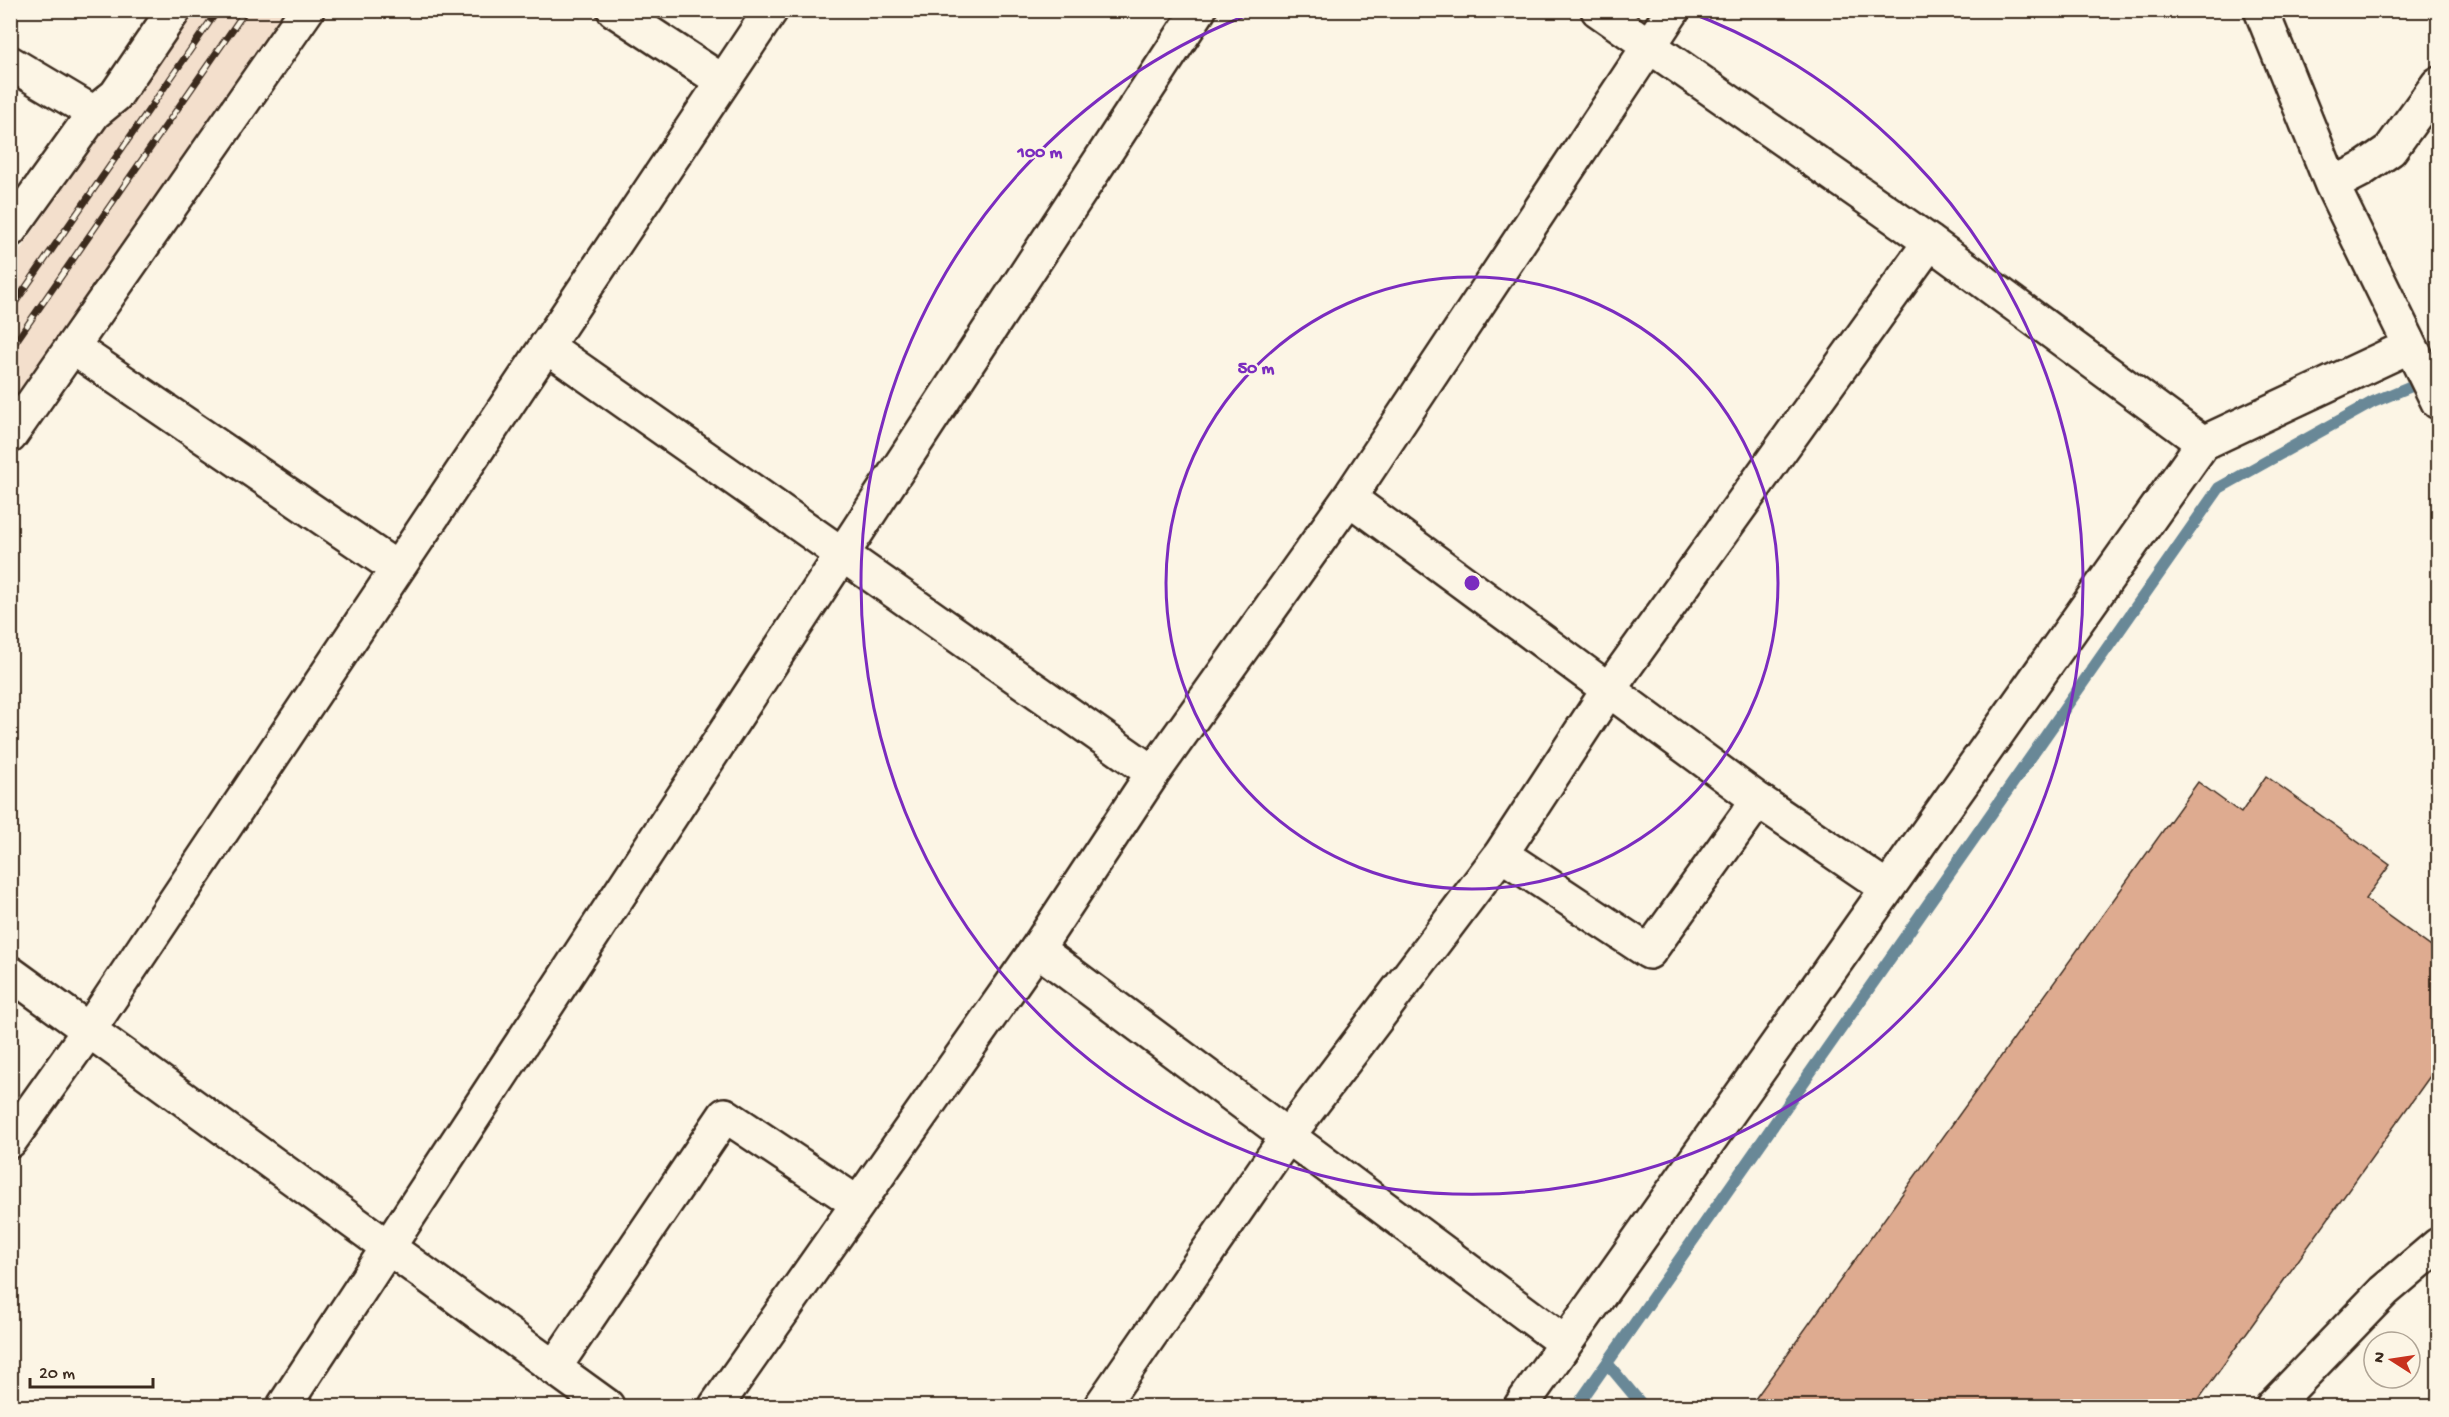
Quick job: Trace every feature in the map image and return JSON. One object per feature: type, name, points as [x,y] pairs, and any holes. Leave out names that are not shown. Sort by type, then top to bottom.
[{"type":"street","points":[[10,230],[94,113],[116,95],[174,10]]},
{"type":"street","points":[[10,436],[307,10]]},
{"type":"street","points":[[614,10],[722,81]]},
{"type":"street","points":[[10,1141],[89,1030],[771,10]]},
{"type":"street","points":[[284,1407],[389,1250],[1199,10]]},
{"type":"street","points":[[1598,10],[1930,242],[2202,443]]},
{"type":"street","points":[[716,1407],[1037,949],[1153,773],[1349,498],[1673,10]]},
{"type":"street","points":[[2261,10],[2332,185],[2439,402]]},
{"type":"street","points":[[10,63],[94,113]]},
{"type":"street","points":[[2332,185],[2361,170],[2390,150],[2439,84]]},
{"type":"street","points":[[1101,1407],[1287,1137],[1501,854],[1609,689],[1930,242]]},
{"type":"street","points":[[546,346],[1153,773]]},
{"type":"street","points":[[1521,1407],[2202,443],[2410,346]]},
{"type":"street","points":[[72,347],[396,568]]},
{"type":"street","points":[[1349,498],[1758,800],[1887,888]]},
{"type":"street","points":[[1501,854],[1649,952],[1758,800]]},
{"type":"street","points":[[1037,949],[1565,1343]]},
{"type":"street","points":[[10,973],[607,1407]]},
{"type":"street","points":[[554,1368],[725,1114],[857,1203]]},
{"type":"street","points":[[2273,1407],[2384,1291],[2439,1245]]},
{"type":"shaded area","points":[[186,11],[283,11],[11,405],[11,263]]},
{"type":"building","points":[[2266,776],[2390,865],[2365,899],[2438,952],[2438,1065],[2194,1406],[1750,1406],[2198,782],[2241,813]]},
{"type":"waterway","points":[[1577,1406],[2219,488],[2373,402],[2426,380]]},
{"type":"waterway","points":[[1607,1363],[1643,1406]]},
{"type":"railway","points":[[10,310],[218,10]]},
{"type":"railway","points":[[10,350],[246,10]]}]
